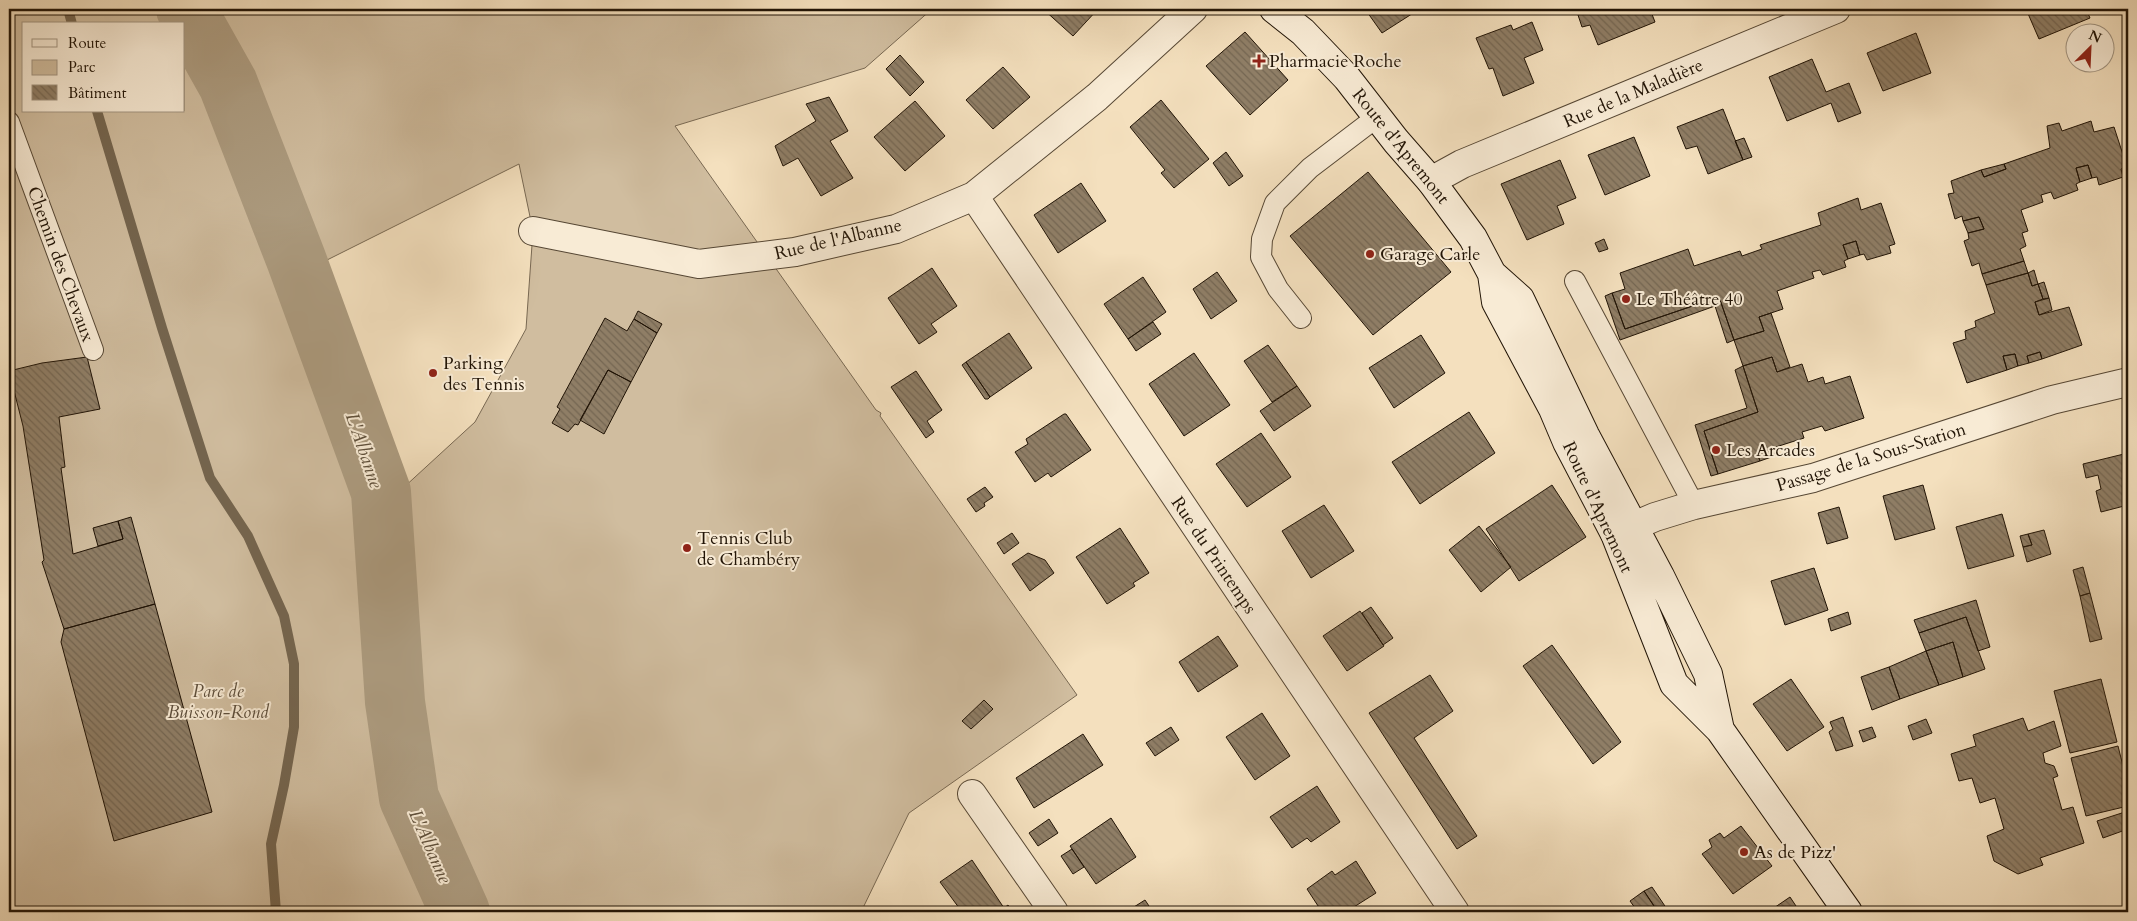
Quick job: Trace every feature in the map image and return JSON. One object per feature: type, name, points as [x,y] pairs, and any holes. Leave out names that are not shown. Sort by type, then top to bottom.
[{"type":"street","name":"Rue de l'Albanne","points":[[533,231],[699,264],[795,252],[896,229],[974,196],[1097,97],[1193,9]]},
{"type":"street","name":"Route d'Apremont","points":[[1274,9],[1303,32],[1348,78],[1377,117],[1431,181],[1473,238],[1492,274],[1496,302],[1553,408],[1567,442],[1624,530],[1674,684],[1720,730],[1848,912]]},
{"type":"street","name":"Rue de la Maladière","points":[[1431,181],[1462,164],[1836,9]]},
{"type":"street","name":"Rue du Printemps","points":[[974,196],[1455,912]]},
{"type":"street","name":"Passage de la Sous-Station","points":[[1624,530],[1694,506],[1813,478],[2052,400],[2128,382]]},
{"type":"street","points":[[972,794],[1054,912]]},
{"type":"lane","points":[[1301,318],[1278,288],[1261,257],[1262,239],[1275,203],[1310,168],[1377,117]]},
{"type":"lane","name":"Chemin des Chevaux","points":[[9,122],[93,350]]},
{"type":"lane","points":[[1575,281],[1694,506]]},
{"type":"green space","name":"Parc de Buisson-Rond","points":[[9,9],[932,9],[865,68],[675,126],[876,410],[881,413],[880,416],[1077,695],[909,813],[861,912],[9,912]],"holes":[[[519,164],[533,231],[526,329],[475,422],[390,500],[378,416],[323,262]]]},
{"type":"building","points":[[1043,9],[1098,9],[1073,36]]},
{"type":"building","points":[[1365,9],[1417,9],[1418,10],[1382,33]]},
{"type":"building","points":[[1576,9],[1650,9],[1655,22],[1598,45],[1590,25],[1582,27]]},
{"type":"building","points":[[2026,9],[2086,9],[2090,18],[2080,22],[2064,22],[2064,29],[2039,39]]},
{"type":"building","points":[[1532,22],[1543,50],[1524,58],[1534,83],[1503,96],[1493,68],[1489,69],[1476,38],[1511,25],[1513,30]]},
{"type":"building","points":[[1245,32],[1288,80],[1250,115],[1206,66]]},
{"type":"building","points":[[1916,33],[1931,73],[1883,91],[1867,53]]},
{"type":"building","points":[[900,55],[924,82],[910,96],[886,69]]},
{"type":"building","points":[[1812,59],[1826,92],[1849,83],[1861,113],[1838,122],[1831,103],[1787,121],[1769,77]]},
{"type":"building","points":[[1003,67],[1030,97],[993,129],[966,100]]},
{"type":"building","points":[[829,97],[848,131],[830,141],[853,178],[821,196],[798,158],[783,166],[775,146],[816,121],[806,104]]},
{"type":"building","points":[[1161,100],[1209,159],[1174,188],[1161,173],[1165,170],[1130,127]]},
{"type":"building","points":[[915,101],[945,136],[905,171],[874,137]]},
{"type":"building","points":[[1723,109],[1743,160],[1708,174],[1697,146],[1686,149],[1677,127]]},
{"type":"building","points":[[2091,121],[2094,132],[2114,127],[2127,167],[2121,169],[2123,177],[2099,185],[2097,177],[2092,178],[2088,165],[2076,168],[2080,182],[2076,184],[2078,190],[2054,199],[2051,192],[2041,195],[2043,202],[2021,210],[2028,231],[2022,233],[2026,246],[2020,249],[2024,261],[1982,274],[1979,263],[1972,266],[1964,241],[1969,239],[1968,233],[1984,229],[1979,217],[1963,221],[1962,216],[1955,219],[1948,194],[1954,193],[1951,181],[1981,170],[1984,177],[2006,169],[2004,164],[2050,148],[2047,126],[2059,123],[2062,131]]},
{"type":"building","points":[[1634,137],[1650,176],[1605,195],[1588,155]]},
{"type":"building","points":[[1744,138],[1752,157],[1743,160],[1735,141]]},
{"type":"building","points":[[1226,152],[1243,176],[1229,186],[1213,163]]},
{"type":"building","points":[[1560,160],[1576,198],[1557,206],[1564,224],[1527,240],[1501,184]]},
{"type":"building","points":[[2004,164],[2006,169],[1984,177],[1981,170]]},
{"type":"building","points":[[2088,165],[2092,178],[2080,182],[2076,168]]},
{"type":"building","name":"Garage Carle","points":[[1368,172],[1451,272],[1373,335],[1290,236]]},
{"type":"building","points":[[1081,183],[1106,221],[1058,253],[1034,215]]},
{"type":"building","points":[[1858,198],[1861,210],[1881,203],[1895,244],[1889,246],[1891,253],[1867,260],[1864,254],[1860,255],[1856,241],[1843,245],[1848,259],[1844,261],[1846,267],[1823,275],[1820,270],[1812,272],[1814,278],[1777,291],[1783,309],[1759,317],[1764,331],[1734,340],[1719,297],[1625,329],[1612,293],[1625,289],[1620,273],[1688,249],[1694,266],[1740,251],[1742,256],[1762,249],[1760,245],[1821,225],[1818,213]]},
{"type":"building","points":[[1979,217],[1984,229],[1968,233],[1963,221]]},
{"type":"building","points":[[1604,239],[1608,249],[1599,252],[1595,243]]},
{"type":"building","points":[[1856,241],[1860,255],[1848,259],[1843,245]]},
{"type":"building","points":[[2024,261],[2028,273],[1986,285],[1982,274]]},
{"type":"building","points":[[932,268],[957,306],[931,324],[937,332],[919,344],[888,298]]},
{"type":"building","points":[[2034,270],[2038,284],[2032,286],[2028,273]]},
{"type":"building","points":[[1217,272],[1237,301],[1211,319],[1193,289]]},
{"type":"building","points":[[2028,273],[2032,286],[2038,284],[2043,299],[2035,302],[2039,315],[2069,307],[2082,345],[2042,359],[2040,352],[2027,356],[2029,363],[2018,366],[2015,354],[2003,356],[2007,370],[1967,383],[1953,343],[1966,339],[1965,331],[1976,327],[1975,321],[1995,313],[1986,285]]},
{"type":"building","points":[[1143,277],[1166,312],[1128,339],[1104,304]]},
{"type":"building","points":[[2044,282],[2049,298],[2043,299],[2038,284]]},
{"type":"building","points":[[1612,293],[1625,329],[1719,297],[1734,340],[1727,343],[1715,306],[1620,340],[1605,296]]},
{"type":"building","points":[[2049,298],[2052,310],[2039,315],[2035,302]]},
{"type":"building","points":[[638,311],[662,324],[657,333],[634,319]]},
{"type":"building","points":[[1771,313],[1790,367],[1777,372],[1772,357],[1743,366],[1734,340],[1764,331],[1759,317]]},
{"type":"building","points":[[605,318],[627,331],[634,319],[657,333],[631,382],[608,370],[578,425],[575,424],[568,432],[552,423],[560,409],[557,407]]},
{"type":"building","points":[[1153,322],[1161,334],[1136,351],[1128,339]]},
{"type":"building","points":[[1009,333],[1032,368],[990,397],[966,362]]},
{"type":"building","points":[[1421,335],[1445,373],[1394,408],[1369,368]]},
{"type":"building","points":[[1268,345],[1297,386],[1272,402],[1244,361]]},
{"type":"building","points":[[2040,352],[2042,359],[2029,363],[2027,356]]},
{"type":"building","points":[[1194,353],[1230,405],[1184,436],[1149,384]]},
{"type":"building","points":[[2015,354],[2018,366],[2007,370],[2003,356]]},
{"type":"building","points":[[87,357],[100,409],[59,417],[65,467],[61,468],[73,554],[123,539],[118,521],[131,517],[155,604],[64,629],[42,562],[44,560],[23,426],[9,371],[42,363]]},
{"type":"building","points":[[1772,357],[1777,372],[1802,364],[1808,382],[1823,377],[1825,384],[1850,376],[1864,418],[1825,431],[1822,426],[1802,432],[1804,438],[1757,453],[1760,461],[1718,474],[1704,431],[1758,412],[1743,366]]},
{"type":"building","points":[[966,362],[990,397],[988,399],[985,399],[962,365]]},
{"type":"building","points":[[1743,366],[1758,412],[1704,431],[1718,474],[1711,476],[1695,425],[1747,408],[1735,370]]},
{"type":"building","points":[[608,370],[631,382],[604,434],[580,420]]},
{"type":"building","points":[[916,371],[942,410],[927,421],[934,432],[926,438],[891,387]]},
{"type":"building","points":[[1297,386],[1311,406],[1274,431],[1260,411]]},
{"type":"building","points":[[1469,412],[1495,453],[1420,504],[1392,462]]},
{"type":"building","points":[[1066,414],[1091,450],[1051,477],[1048,473],[1035,482],[1015,452],[1028,444],[1026,439]]},
{"type":"building","points":[[1261,433],[1291,477],[1247,507],[1216,464]]},
{"type":"building","points":[[1775,448],[1777,455],[1760,461],[1757,453]]},
{"type":"building","points":[[2128,453],[2128,505],[2101,512],[2096,491],[2101,489],[2098,475],[2086,478],[2083,464]]},
{"type":"building","points":[[1552,485],[1586,537],[1519,581],[1486,529]]},
{"type":"building","points":[[1923,485],[1935,529],[1895,540],[1883,496]]},
{"type":"building","points":[[985,487],[993,497],[976,512],[967,499]]},
{"type":"building","points":[[1324,505],[1354,551],[1311,578],[1282,531]]},
{"type":"building","points":[[1839,507],[1848,538],[1827,544],[1818,513]]},
{"type":"building","points":[[2002,514],[2014,556],[1968,569],[1956,527]]},
{"type":"building","points":[[118,521],[123,539],[98,546],[93,528]]},
{"type":"building","points":[[1479,526],[1511,567],[1481,592],[1449,550]]},
{"type":"building","points":[[1120,528],[1149,573],[1133,583],[1135,586],[1107,604],[1076,557]]},
{"type":"building","points":[[2044,530],[2051,554],[2027,562],[2023,547],[2032,545],[2028,534]]},
{"type":"building","points":[[1012,533],[1019,543],[1004,554],[997,543]]},
{"type":"building","points":[[2028,534],[2032,545],[2023,547],[2020,536]]},
{"type":"building","points":[[1028,553],[1045,560],[1054,573],[1030,591],[1012,564]]},
{"type":"building","points":[[2083,567],[2090,593],[2080,596],[2073,570]]},
{"type":"building","points":[[1814,568],[1828,610],[1785,625],[1771,581]]},
{"type":"building","points":[[2090,593],[2102,639],[2090,642],[2080,596]]},
{"type":"building","points":[[1976,600],[1990,647],[1978,651],[1966,617],[1919,633],[1914,620]]},
{"type":"building","points":[[155,604],[212,812],[114,841],[61,642],[64,629]]},
{"type":"building","points":[[1371,607],[1393,638],[1383,645],[1362,613]]},
{"type":"building","points":[[1360,611],[1384,646],[1347,671],[1323,636]]},
{"type":"building","points":[[1848,612],[1851,624],[1831,631],[1828,619]]},
{"type":"building","points":[[1966,617],[1985,669],[1963,677],[1953,642],[1926,651],[1919,633]]},
{"type":"building","points":[[1218,636],[1238,666],[1198,692],[1179,662]]},
{"type":"building","points":[[1953,642],[1963,677],[1939,685],[1926,651]]},
{"type":"building","points":[[1552,645],[1621,742],[1593,764],[1523,666]]},
{"type":"building","points":[[1926,651],[1939,685],[1900,699],[1889,667]]},
{"type":"building","points":[[1889,667],[1900,699],[1872,710],[1861,677]]},
{"type":"building","points":[[1430,675],[1453,711],[1414,738],[1477,836],[1457,849],[1369,713]]},
{"type":"building","points":[[1791,679],[1824,727],[1787,751],[1753,704]]},
{"type":"building","points":[[2101,679],[2117,742],[2070,753],[2054,691]]},
{"type":"building","points":[[984,700],[993,709],[971,729],[962,721]]},
{"type":"building","points":[[1262,713],[1290,756],[1255,780],[1226,737]]},
{"type":"building","points":[[1843,717],[1853,746],[1836,751],[1829,732],[1833,729],[1830,722]]},
{"type":"building","points":[[2023,718],[2028,731],[2054,721],[2061,746],[2043,753],[2045,763],[2054,766],[2058,776],[2053,778],[2062,810],[2073,807],[2084,843],[2040,858],[2043,865],[2018,874],[1994,861],[1987,836],[2004,829],[1995,798],[1980,803],[1972,778],[1959,781],[1951,754],[1976,746],[1973,735]]},
{"type":"building","points":[[1926,719],[1932,733],[1913,740],[1908,726]]},
{"type":"building","points":[[1171,727],[1179,740],[1155,756],[1146,743]]},
{"type":"building","points":[[1872,727],[1876,737],[1863,742],[1859,731]]},
{"type":"building","points":[[1083,734],[1103,765],[1034,808],[1016,778]]},
{"type":"building","points":[[2118,746],[2128,786],[2128,806],[2086,816],[2071,758]]},
{"type":"building","points":[[1317,786],[1340,822],[1311,842],[1307,838],[1292,848],[1270,817]]},
{"type":"building","points":[[2128,811],[2128,829],[2103,838],[2097,821]]},
{"type":"building","points":[[1111,818],[1136,857],[1096,884],[1070,846]]},
{"type":"building","points":[[1049,819],[1058,833],[1038,846],[1029,833]]},
{"type":"building","points":[[1741,826],[1772,866],[1733,894],[1702,854],[1712,847],[1709,840],[1720,833],[1724,838]]},
{"type":"building","points":[[1072,849],[1084,867],[1073,874],[1061,856]]},
{"type":"building","points":[[972,860],[1007,912],[962,912],[940,882]]},
{"type":"building","points":[[1356,861],[1376,893],[1346,912],[1322,912],[1307,889],[1332,871],[1335,875]]},
{"type":"building","points":[[1652,887],[1669,912],[1658,912],[1644,891]]},
{"type":"building","points":[[1644,891],[1658,912],[1638,912],[1630,901]]},
{"type":"building","points":[[1790,897],[1800,912],[1768,912]]},
{"type":"building","points":[[1145,900],[1153,912],[1126,912]]},
{"type":"building","points":[[1008,905],[1013,912],[1007,912],[1004,908]]},
{"type":"waterway","points":[[68,9],[71,22]]},
{"type":"waterway","name":"L'Albanne","points":[[186,9],[228,84],[296,259],[381,492],[395,702],[409,798],[460,912]]},
{"type":"waterway","points":[[97,112],[162,328],[210,478],[248,536],[284,616],[294,664],[294,727],[271,844],[276,912]]},
{"type":"place","name":"Pharmacie Roche","points":[[1259,61]]},
{"type":"place","name":"Garage Carle","points":[[1370,254]]},
{"type":"place","name":"Le Théâtre 40","points":[[1626,299]]},
{"type":"place","name":"Parking des Tennis","points":[[433,373]]},
{"type":"place","name":"Les Arcades","points":[[1716,450]]},
{"type":"place","name":"Tennis Club de Chambéry","points":[[687,548]]},
{"type":"place","name":"As de Pizz'","points":[[1744,852]]}]
